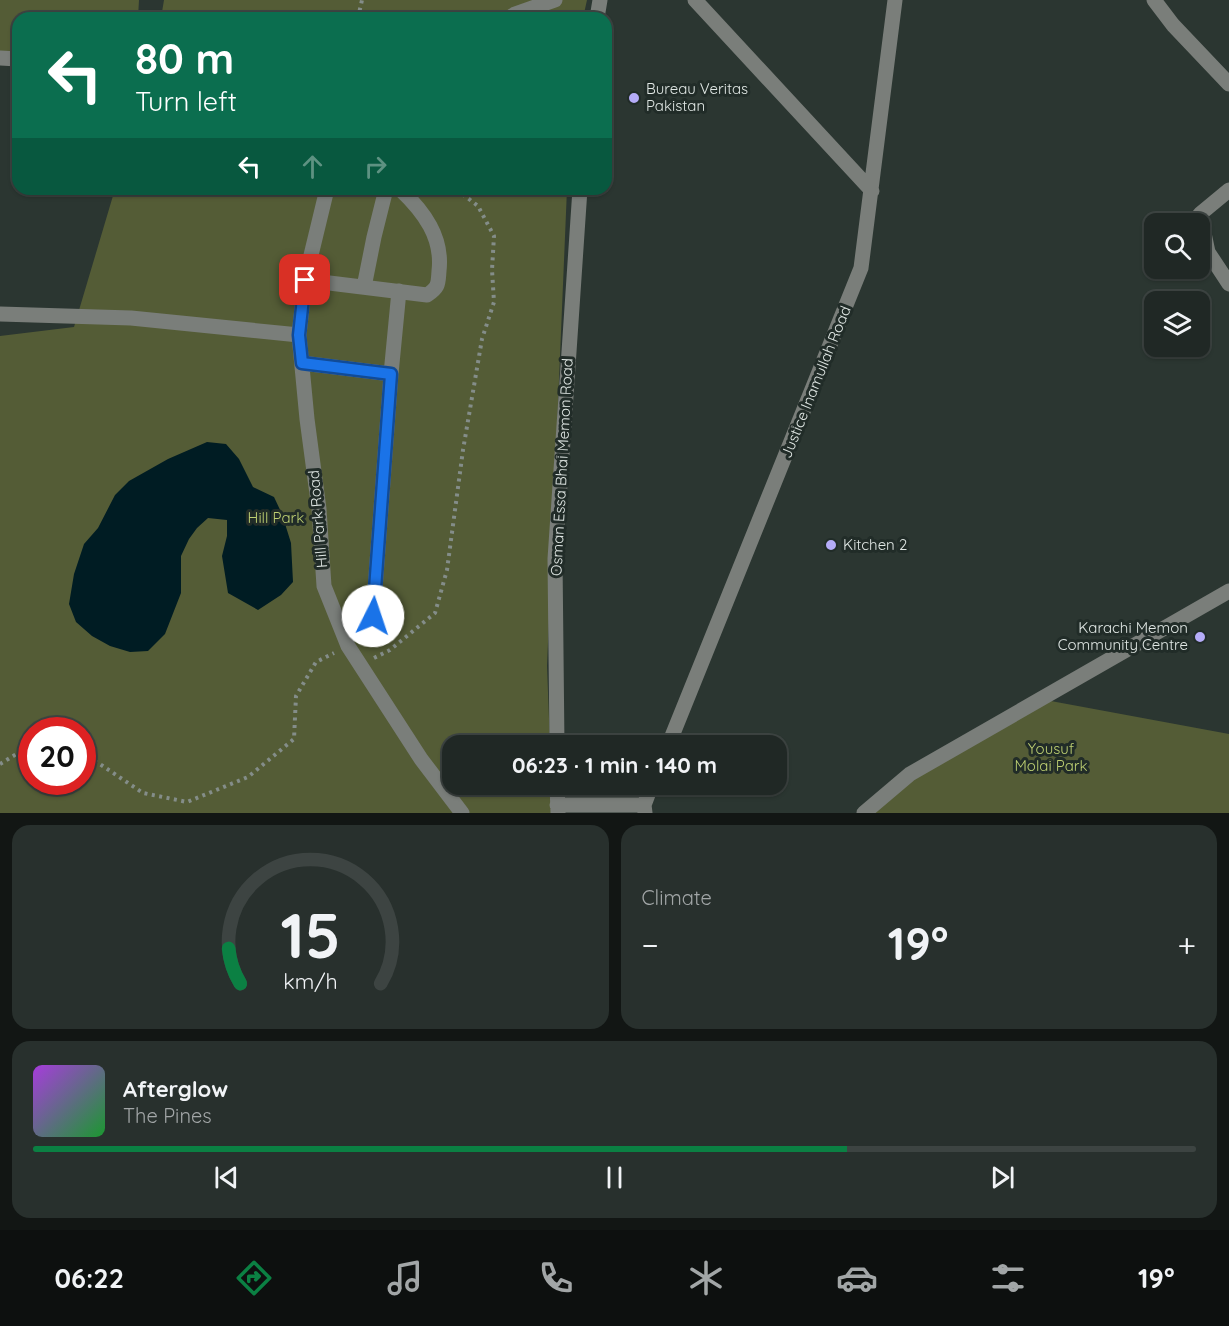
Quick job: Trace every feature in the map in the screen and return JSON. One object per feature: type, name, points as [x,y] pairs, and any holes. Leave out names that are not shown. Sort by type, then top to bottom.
[{"type":"street","points":[[521,12],[555,0]]},
{"type":"street","points":[[694,0],[872,191]]},
{"type":"street","name":"Justice Inamullah Road","points":[[672,735],[861,268],[895,0]]},
{"type":"street","points":[[1154,0],[1173,25],[1229,84]]},
{"type":"street","points":[[1229,190],[1200,214],[1209,252],[1229,284]]},
{"type":"street","name":"Hill Park Road","points":[[326,195],[305,280],[299,335],[319,509],[324,586],[348,646],[421,759],[462,813]]},
{"type":"street","points":[[364,287],[384,195]]},
{"type":"street","points":[[305,280],[428,295],[435,290],[440,262],[439,244],[431,226],[406,195]]},
{"type":"street","name":"Osman Essa Bhai Memon Road","points":[[557,735],[555,559],[580,195]]},
{"type":"street","points":[[373,616],[399,291]]},
{"type":"street","points":[[0,314],[131,318],[299,335]]},
{"type":"street","points":[[302,363],[391,374]]},
{"type":"street","points":[[864,813],[910,774],[1229,591]]},
{"type":"street","points":[[558,809],[644,809]]},
{"type":"path","points":[[360,665],[390,650],[435,613],[447,570],[477,363],[494,302],[492,270],[494,236],[478,206],[464,195]]},
{"type":"path","points":[[96,761],[143,793],[186,802],[248,777],[294,739],[296,696],[316,662],[348,646]]},
{"type":"path","points":[[0,764],[18,753]]},
{"type":"green space","points":[[0,0],[139,0],[138,12],[12,12],[12,52],[0,53]]},
{"type":"green space","points":[[164,0],[587,0],[584,12],[162,12]]},
{"type":"green space","name":"Hill Park","points":[[113,195],[567,195],[547,666],[550,735],[442,735],[442,795],[552,795],[553,813],[0,813],[0,336],[74,327]]},
{"type":"green space","name":"Yousuf Molai Park","points":[[1040,699],[1229,734],[1229,813],[864,813],[910,774]]},
{"type":"water","points":[[207,442],[226,444],[239,459],[253,487],[274,497],[291,543],[293,582],[281,595],[258,610],[228,593],[222,556],[227,536],[227,520],[208,518],[189,539],[181,556],[181,593],[165,634],[148,651],[130,652],[110,646],[92,636],[76,622],[69,604],[74,574],[84,544],[98,528],[115,495],[129,481],[168,459]]},
{"type":"place","name":"Bureau Veritas Pakistan","points":[[634,98]]},
{"type":"place","name":"Kitchen 2","points":[[831,545]]},
{"type":"place","name":"Karachi Memon Community Centre","points":[[1200,637]]},
{"type":"route","points":[[305,280],[299,335],[302,363],[391,374],[373,616]]}]
